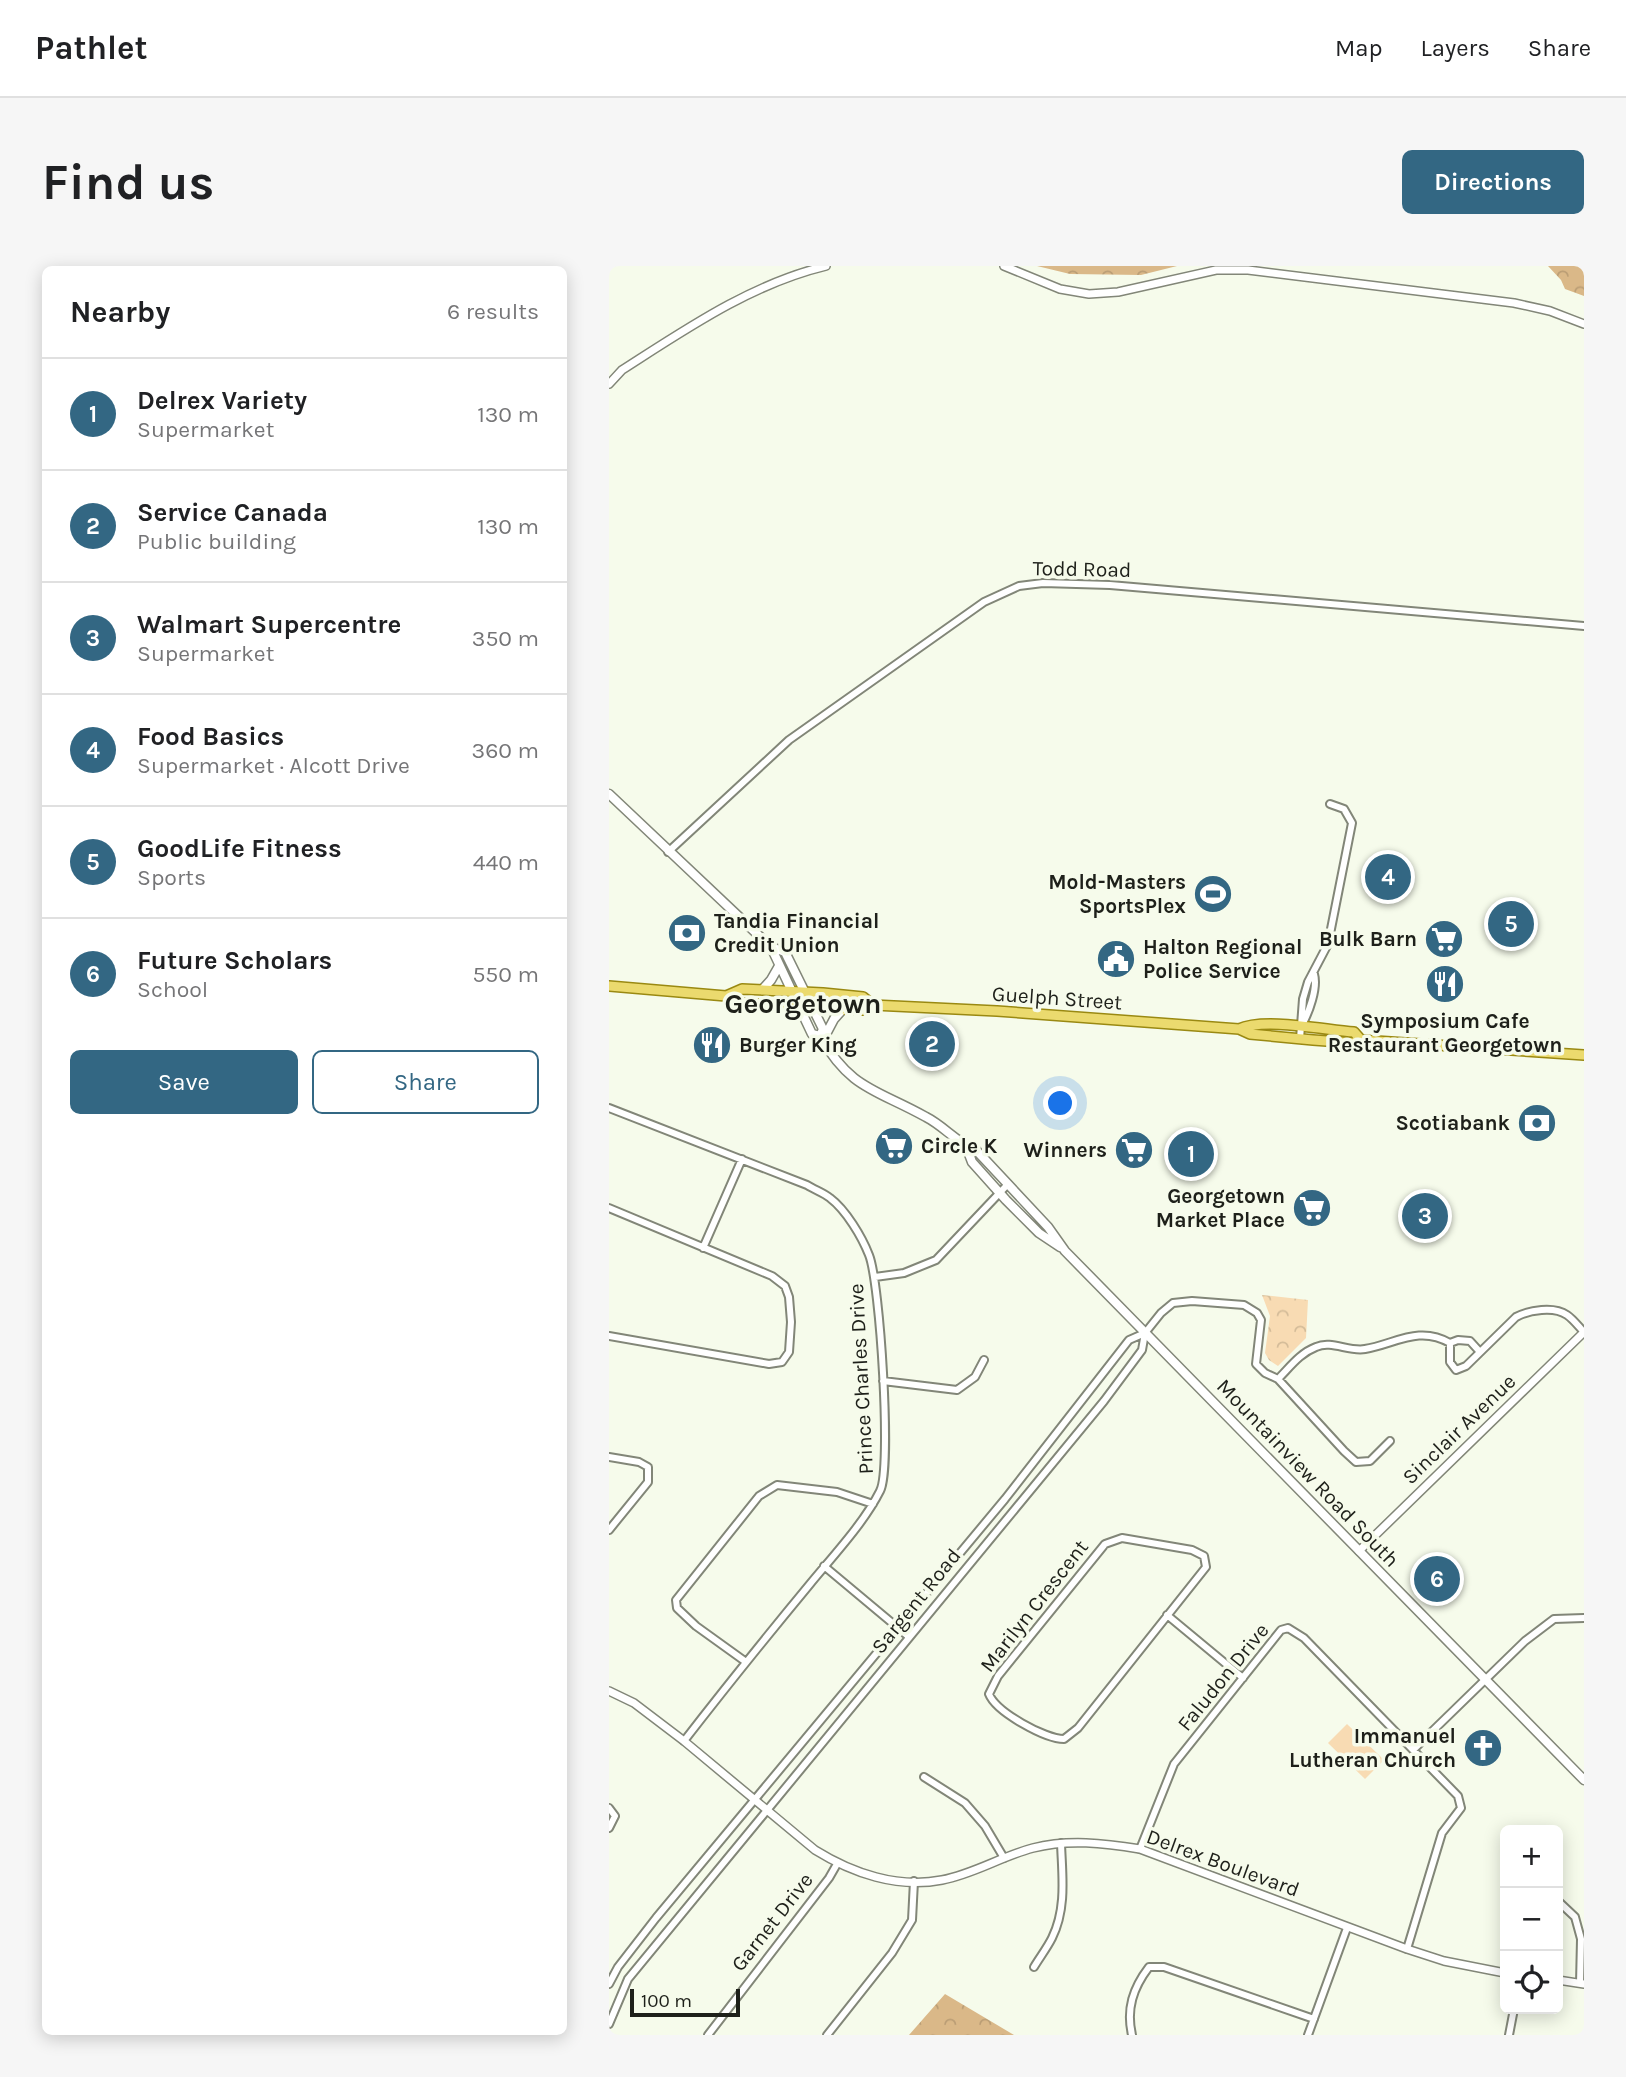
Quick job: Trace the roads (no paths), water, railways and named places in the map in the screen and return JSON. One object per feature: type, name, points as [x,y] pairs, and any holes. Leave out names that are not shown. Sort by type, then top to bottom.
[{"type":"main road","name":"Mountainview Road South","points":[[609,794],[771,947],[785,952],[823,1028],[821,1038]]},
{"type":"main road","points":[[771,947],[799,1006]]},
{"type":"main road","points":[[762,990],[779,966]]},
{"type":"main road","name":"Guelph Street","points":[[609,986],[726,996],[739,1003],[843,1009],[863,1010],[873,1005],[1239,1028],[1251,1023],[1354,1032],[1361,1040]]},
{"type":"main road","name":"Guelph Street","points":[[726,996],[742,989],[863,996],[873,1005]]},
{"type":"main road","name":"Mountainview Road South","points":[[799,1006],[812,1034],[821,1038],[848,1075],[927,1117],[966,1146],[976,1150],[1048,1227],[1065,1251],[1584,1780]]},
{"type":"main road","points":[[821,1038],[843,1009]]},
{"type":"main road","name":"Guelph Street","points":[[1239,1028],[1249,1034],[1300,1039],[1354,1043],[1361,1040],[1584,1055]]},
{"type":"main road","name":"Mountainview Road South","points":[[966,1146],[972,1162],[1000,1193],[1039,1233],[1065,1251]]},
{"type":"street","points":[[609,384],[632,363],[750,293],[794,274],[826,266]]},
{"type":"street","points":[[1004,266],[1060,289],[1089,294],[1118,292],[1216,270],[1248,270],[1514,303],[1550,311],[1584,324]]},
{"type":"street","name":"Todd Road","points":[[668,852],[789,740],[984,602],[1019,586],[1043,583],[1110,585],[1584,626]]},
{"type":"street","points":[[1300,1039],[1303,999],[1308,982],[1328,944],[1352,822],[1344,809],[1330,804]]},
{"type":"street","name":"Prince Charles Drive","points":[[609,1108],[807,1185],[831,1199],[859,1233],[870,1257],[875,1278],[883,1381],[886,1471],[882,1488],[873,1504],[684,1741]]},
{"type":"street","points":[[703,1248],[742,1159]]},
{"type":"street","points":[[875,1278],[904,1273],[936,1260],[1008,1184]]},
{"type":"street","points":[[609,1208],[772,1276],[785,1286],[789,1297],[791,1322],[789,1352],[782,1362],[769,1364],[609,1336]]},
{"type":"street","points":[[1145,1333],[1173,1303],[1192,1301],[1244,1305],[1257,1313],[1261,1320],[1257,1364],[1265,1373],[1279,1379],[1356,1462],[1370,1461],[1390,1441]]},
{"type":"street","points":[[1450,1343],[1450,1362],[1456,1370],[1466,1366],[1516,1317],[1526,1311],[1566,1314],[1584,1332]]},
{"type":"street","name":"Sinclair Avenue","points":[[1359,1551],[1584,1332]]},
{"type":"street","name":"Sargent Road","points":[[609,1984],[618,1967],[656,1918],[1005,1499],[1129,1340],[1145,1333]]},
{"type":"street","name":"Sargent Road","points":[[609,2024],[628,1979],[1104,1401],[1142,1350],[1145,1333]]},
{"type":"street","points":[[1279,1379],[1301,1356],[1317,1346],[1363,1350],[1399,1338],[1417,1336],[1440,1338],[1450,1343],[1458,1340],[1470,1341],[1480,1352]]},
{"type":"street","points":[[883,1381],[957,1391],[975,1377],[984,1360]]},
{"type":"street","points":[[1091,1391],[1104,1401]]},
{"type":"street","points":[[609,1457],[639,1462],[648,1467],[647,1482],[609,1530]]},
{"type":"street","points":[[746,1662],[696,1626],[677,1608],[676,1600],[759,1496],[777,1485],[837,1492],[873,1504]]},
{"type":"street","points":[[1005,1499],[1017,1506]]},
{"type":"street","name":"Marilyn Crescent","points":[[1122,1538],[1192,1550],[1204,1556],[1206,1567],[1167,1615],[1077,1728],[1064,1740],[1053,1739],[1014,1718],[992,1702],[989,1693],[998,1676],[1105,1544],[1122,1538]]},
{"type":"street","points":[[824,1566],[909,1637]]},
{"type":"street","points":[[1167,1615],[1244,1678]]},
{"type":"street","points":[[1413,1750],[1525,1642],[1554,1619],[1584,1618]]},
{"type":"street","name":"Faludon Drive","points":[[1140,1849],[1174,1764],[1281,1630],[1288,1628],[1304,1639],[1458,1796],[1461,1808],[1442,1833],[1407,1949]]},
{"type":"street","name":"Delrex Boulevard","points":[[609,1691],[634,1703],[684,1741],[815,1850],[837,1864],[876,1878],[942,1881],[1032,1848],[1061,1843],[1104,1843],[1140,1849],[1407,1949],[1444,1961],[1500,1972]]},
{"type":"street","points":[[830,1709],[843,1718]]},
{"type":"street","points":[[924,1777],[965,1803],[985,1826],[1005,1858]]},
{"type":"street","points":[[609,1808],[615,1816],[609,1828]]},
{"type":"street","points":[[1034,1966],[1053,1937],[1059,1922],[1063,1896],[1061,1843]]},
{"type":"street","name":"Garnet Drive","points":[[708,2035],[837,1864]]},
{"type":"street","points":[[827,2035],[893,1953],[912,1920],[914,1881]]},
{"type":"street","points":[[1563,1906],[1575,1917],[1581,1939],[1582,1983],[1563,1981]]},
{"type":"street","points":[[656,1918],[670,1928]]},
{"type":"street","points":[[1308,2035],[1347,1928]]},
{"type":"street","points":[[1132,2035],[1129,2019],[1131,1999],[1149,1966],[1164,1967],[1314,2020]]},
{"type":"street","points":[[1509,2035],[1513,2014]]},
{"type":"place","name":"Food Basics","points":[[1388,877]]},
{"type":"place","name":"Mold-Masters SportsPlex","points":[[1213,894]]},
{"type":"place","name":"GoodLife Fitness","points":[[1511,924]]},
{"type":"place","name":"Tandia Financial Credit Union","points":[[687,933]]},
{"type":"place","name":"Bulk Barn","points":[[1444,939]]},
{"type":"place","name":"Halton Regional Police Service","points":[[1116,959]]},
{"type":"place","name":"Symposium Cafe Restaurant Georgetown","points":[[1445,984]]},
{"type":"place","name":"Service Canada","points":[[932,1044]]},
{"type":"place","name":"Burger King","points":[[712,1045]]},
{"type":"place","name":"Scotiabank","points":[[1537,1123]]},
{"type":"place","name":"Circle K","points":[[894,1146]]},
{"type":"place","name":"Winners","points":[[1134,1150]]},
{"type":"place","name":"Delrex Variety","points":[[1191,1154]]},
{"type":"place","name":"Georgetown Market Place","points":[[1312,1208]]},
{"type":"place","name":"Walmart Supercentre","points":[[1425,1216]]},
{"type":"place","name":"Future Scholars","points":[[1437,1579]]},
{"type":"place","name":"Immanuel Lutheran Church","points":[[1483,1748]]},
{"type":"district","name":"Georgetown","points":[[803,1003]]}]
